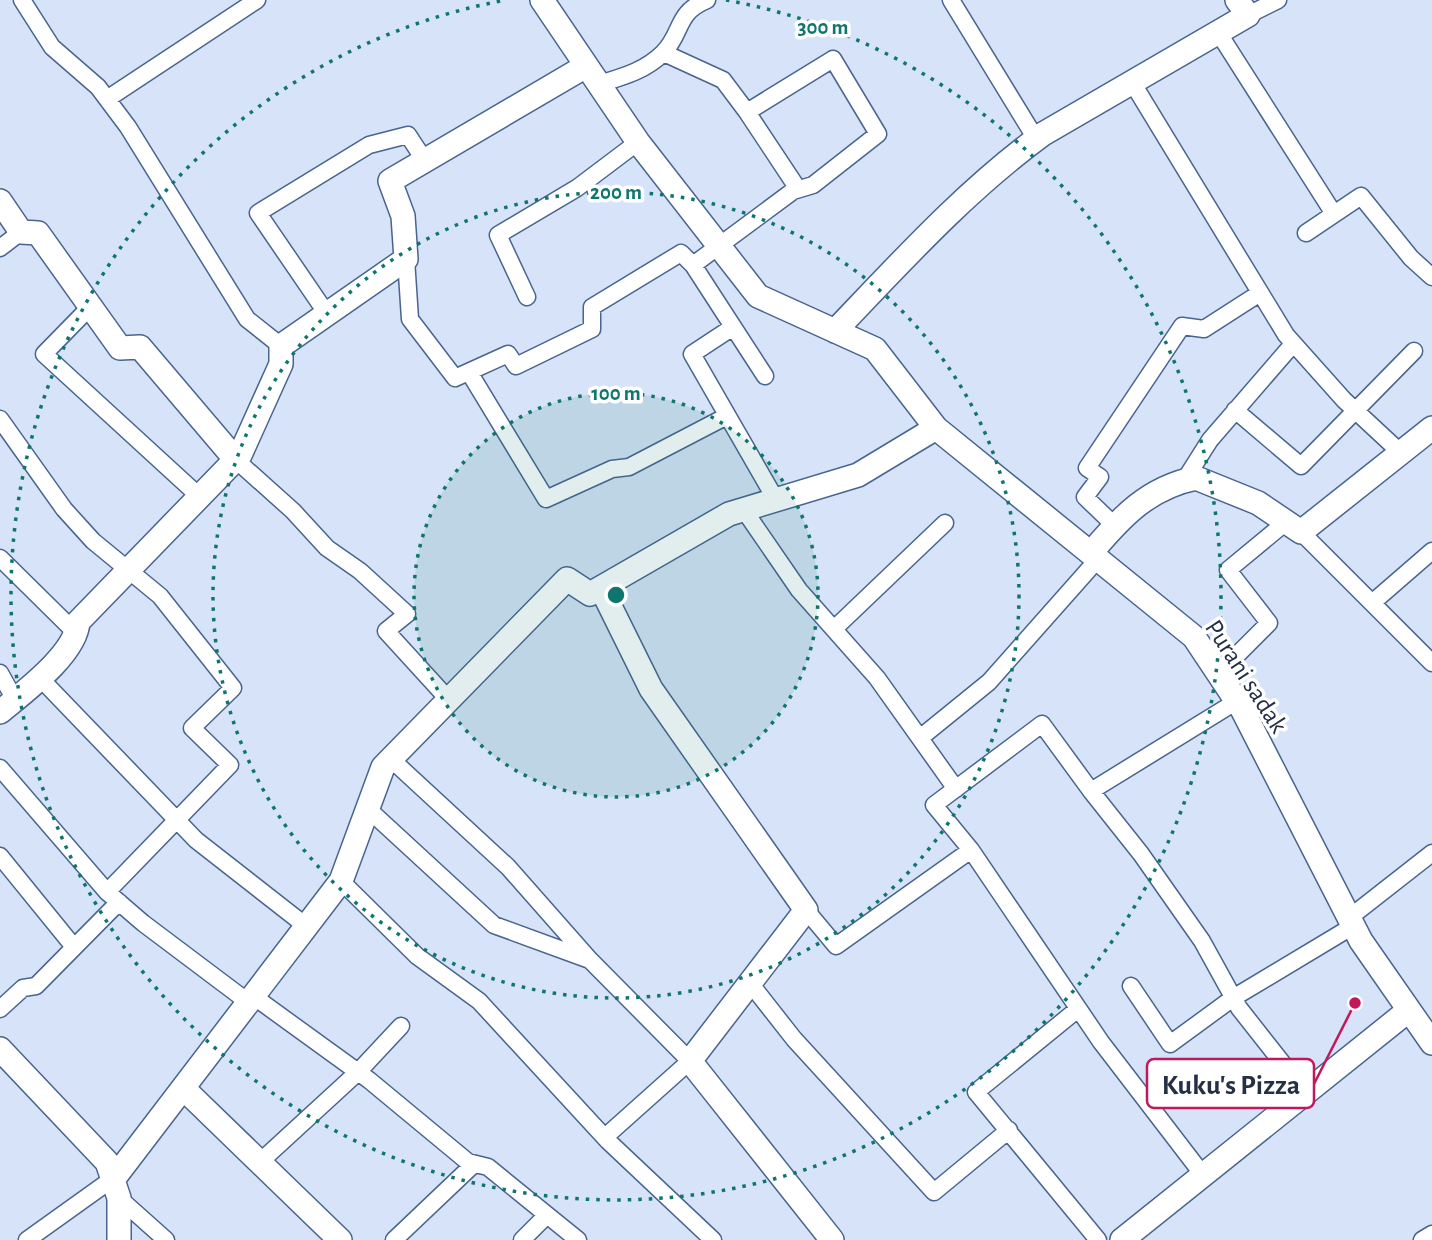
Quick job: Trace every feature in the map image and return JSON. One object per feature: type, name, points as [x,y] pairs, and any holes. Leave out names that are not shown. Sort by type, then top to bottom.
[{"type":"street","points":[[22,0],[52,47],[98,87],[128,127],[247,318],[281,346]]},
{"type":"street","points":[[107,99],[257,0]]},
{"type":"street","name":"Purani sadak","points":[[542,0],[638,142],[758,296],[875,349],[936,428],[1194,637],[1237,701],[1351,922],[1432,1043]]},
{"type":"street","points":[[707,0],[690,7],[664,53],[632,74],[593,75],[390,181],[403,216],[410,319],[455,378],[508,354],[516,366],[592,329],[592,307],[681,253],[692,265],[765,376]]},
{"type":"street","points":[[951,0],[1036,139]]},
{"type":"street","points":[[835,331],[972,192],[1036,139],[1219,32],[1242,7],[1278,0]]},
{"type":"street","points":[[1219,32],[1334,214]]},
{"type":"street","points":[[664,53],[723,80],[798,189]]},
{"type":"street","points":[[692,265],[798,189],[813,185],[878,134],[834,59],[747,112]]},
{"type":"street","points":[[1132,82],[1293,344],[1356,411],[1401,453]]},
{"type":"street","points":[[327,314],[258,213],[369,145],[408,135],[425,161]]},
{"type":"street","points":[[527,297],[498,235],[577,188],[638,142]]},
{"type":"street","points":[[1306,233],[1361,195],[1411,258],[1432,277]]},
{"type":"street","points":[[0,201],[21,232]]},
{"type":"street","points":[[0,248],[21,232],[38,233],[120,348],[139,347],[236,460],[293,511],[327,548],[360,571],[407,614],[386,631],[449,700]]},
{"type":"street","points":[[281,346],[406,259]]},
{"type":"street","points":[[1115,525],[1085,497],[1100,477],[1087,468],[1182,326],[1204,329],[1261,293]]},
{"type":"street","points":[[90,306],[44,354],[201,497]]},
{"type":"street","points":[[733,327],[692,354],[776,500]]},
{"type":"street","points":[[1184,481],[1235,410],[1293,344]]},
{"type":"street","points":[[0,673],[8,706],[41,678],[77,634],[78,622],[236,460],[281,363],[281,346]]},
{"type":"street","points":[[1235,410],[1301,466],[1414,351]]},
{"type":"street","points":[[469,372],[546,499],[612,469],[629,467],[727,416]]},
{"type":"street","points":[[0,419],[64,509],[93,541],[160,596],[233,688],[192,729],[230,765],[176,819],[74,947],[36,986],[23,988],[0,1009]]},
{"type":"street","points":[[27,1240],[117,1187],[183,1088],[341,881],[383,767],[567,579],[590,594],[729,514],[858,475],[936,428]]},
{"type":"street","points":[[1219,673],[1269,623],[1228,570],[1401,453],[1432,428]]},
{"type":"street","points":[[920,738],[989,682],[1094,556],[1115,525],[1136,504],[1154,492],[1196,478],[1229,489],[1258,503],[1293,527],[1432,663]]},
{"type":"street","points":[[744,510],[799,590],[835,628],[956,789]]},
{"type":"street","points":[[835,628],[945,523]]},
{"type":"street","points":[[1372,603],[1432,551]]},
{"type":"street","points":[[0,558],[77,634]]},
{"type":"street","points":[[601,588],[651,689],[806,910],[836,946],[971,850]]},
{"type":"street","points":[[41,678],[196,840],[306,926]]},
{"type":"street","points":[[1091,791],[1237,701]]},
{"type":"street","points":[[1203,1175],[1079,1009],[971,850],[934,806],[1042,724],[1141,854],[1202,941],[1233,998],[1306,1093]]},
{"type":"street","points":[[391,759],[509,867],[590,960],[690,1061],[832,1240]]},
{"type":"street","points":[[0,768],[113,897],[250,999],[358,1072],[468,1162],[488,1167],[578,1240]]},
{"type":"street","points":[[368,809],[494,925],[590,960]]},
{"type":"street","points":[[1130,986],[1170,1044],[1233,998],[1351,922],[1432,853]]},
{"type":"street","points":[[0,856],[74,947]]},
{"type":"street","points":[[341,881],[417,956],[479,1001],[605,1137],[713,1240]]},
{"type":"street","points":[[605,1137],[690,1061],[806,910]]},
{"type":"street","points":[[750,983],[794,1039],[934,1192],[1009,1130]]},
{"type":"street","points":[[1079,1009],[976,1092],[1098,1240]]},
{"type":"street","points":[[1131,1237],[1203,1175],[1409,1010]]},
{"type":"street","points":[[261,1162],[358,1072],[401,1026]]},
{"type":"street","points":[[0,1049],[107,1162],[117,1187],[119,1240]]},
{"type":"street","points":[[183,1088],[341,1240]]},
{"type":"street","points":[[394,1240],[474,1164]]},
{"type":"street","points":[[117,1187],[166,1240]]},
{"type":"street","points":[[522,1240],[547,1214]]},
{"type":"street","points":[[1422,1240],[1432,1234]]},
{"type":"place","name":"Kuku's Pizza","points":[[1355,1003]]}]
